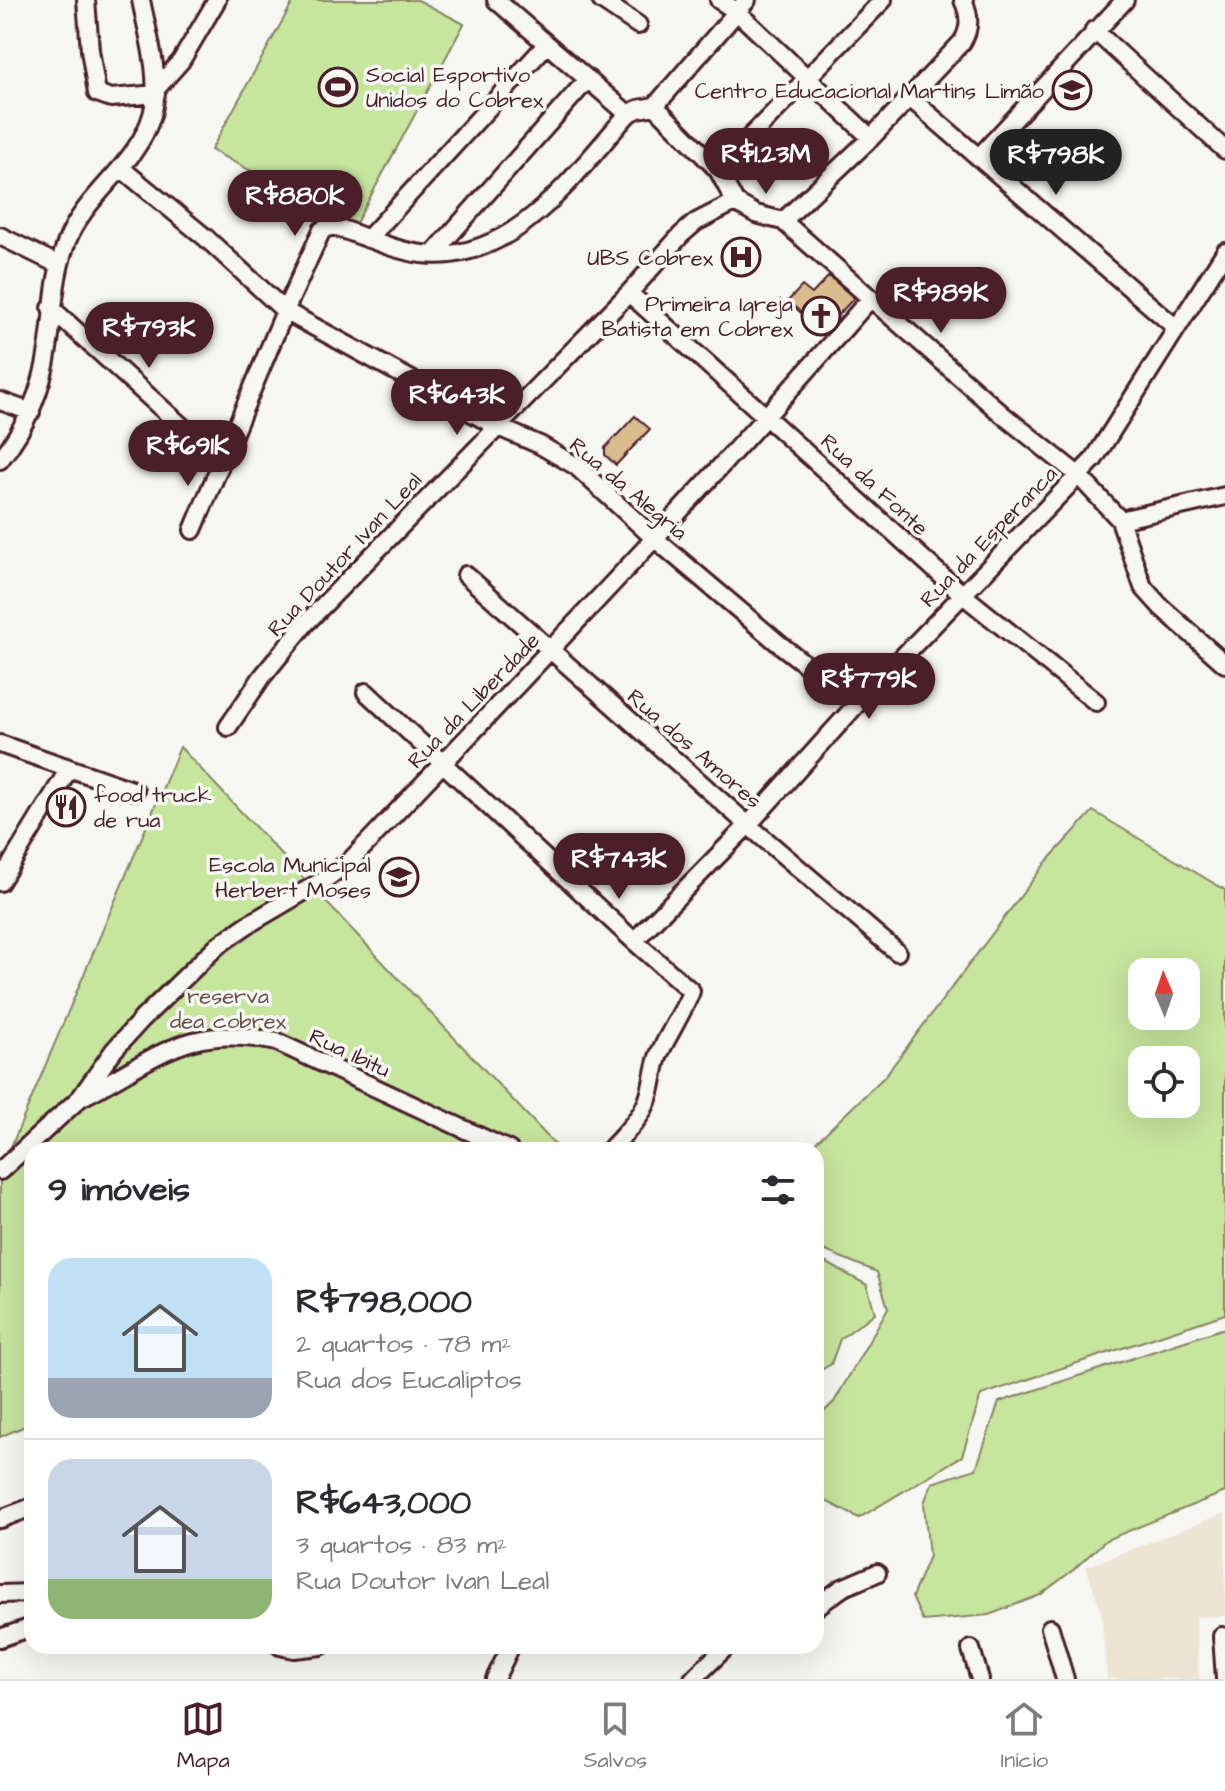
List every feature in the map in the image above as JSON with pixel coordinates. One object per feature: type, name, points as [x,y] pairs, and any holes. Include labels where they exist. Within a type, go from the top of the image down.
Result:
[{"type":"street","points":[[86,0],[97,93],[111,98],[156,91],[181,61],[217,0]]},
{"type":"street","points":[[0,460],[31,412],[47,358],[51,308],[68,238],[145,134],[156,91],[141,0]]},
{"type":"street","points":[[496,0],[628,114]]},
{"type":"street","points":[[601,0],[638,25]]},
{"type":"street","points":[[719,0],[741,6],[807,77],[871,138]]},
{"type":"street","points":[[718,170],[883,0]]},
{"type":"street","points":[[783,221],[871,138],[962,42],[968,32],[969,21],[963,0]]},
{"type":"street","points":[[979,157],[1125,0]]},
{"type":"street","points":[[193,530],[322,230],[333,226],[395,248],[433,254],[455,255],[487,246],[515,230],[553,198],[628,114],[655,106],[741,6]]},
{"type":"street","points":[[1094,30],[1225,150]]},
{"type":"street","points":[[368,239],[547,44]]},
{"type":"street","points":[[433,254],[588,79]]},
{"type":"street","points":[[910,98],[1175,327]]},
{"type":"street","points":[[655,106],[718,170],[735,202],[756,214],[783,221],[1003,415],[1078,475],[1120,520],[1143,587],[1225,664]]},
{"type":"street","name":"Rua da Alegria","points":[[122,169],[206,238],[285,311],[576,466],[654,538],[778,643],[857,704]]},
{"type":"street","name":"Rua Doutor Ivan Leal","points":[[228,727],[262,677],[305,624],[496,426],[629,293],[689,228],[735,202]]},
{"type":"street","points":[[0,236],[59,265]]},
{"type":"street","name":"Rua da Esperanca","points":[[634,941],[1094,459],[1225,252]]},
{"type":"street","name":"Rua da Fonte","points":[[629,293],[963,595],[1096,702]]},
{"type":"street","name":"Rua da Liberdade","points":[[80,1098],[114,1050],[217,946],[349,862],[552,651],[768,416],[870,299]]},
{"type":"street","points":[[51,308],[221,462]]},
{"type":"street","points":[[0,401],[31,412]]},
{"type":"street","points":[[1120,520],[1225,496]]},
{"type":"street","name":"Rua dos Amores","points":[[466,575],[748,825],[897,952]]},
{"type":"street","points":[[366,692],[634,941],[688,986],[691,995],[659,1054],[647,1104],[617,1142]]},
{"type":"street","points":[[0,744],[135,791]]},
{"type":"street","points":[[0,882],[69,769]]},
{"type":"street","name":"Rua Ibitu","points":[[80,1098],[141,1061],[188,1042],[245,1035],[277,1042],[492,1142]]},
{"type":"street","points":[[32,1142],[80,1098]]},
{"type":"street","points":[[0,1171],[24,1149]]},
{"type":"street","points":[[0,1519],[24,1510]]},
{"type":"street","points":[[824,1601],[842,1588],[877,1573]]},
{"type":"street","points":[[0,1594],[24,1593]]},
{"type":"street","points":[[1050,1628],[1065,1679]]},
{"type":"street","points":[[0,1638],[24,1630]]},
{"type":"street","points":[[1222,1636],[1225,1679]]},
{"type":"street","points":[[971,1649],[980,1679]]},
{"type":"street","points":[[495,1679],[507,1654]]},
{"type":"street","points":[[693,1679],[719,1654]]},
{"type":"shaded area","points":[[1225,1513],[1225,1616],[1196,1617],[1199,1679],[1107,1679],[1101,1611],[1086,1567]]},
{"type":"green space","name":"Social Esportivo Unidos do Cobrex","points":[[294,0],[418,0],[464,24],[355,225],[211,150]]},
{"type":"green space","name":"reserva dea cobrex","points":[[180,747],[552,1142],[24,1142],[24,1426],[0,1437],[0,1173]]},
{"type":"green space","points":[[1093,811],[1225,890],[1225,1314],[981,1395],[962,1456],[859,1518],[824,1500],[824,1411],[834,1402],[888,1308],[877,1272],[824,1250],[824,1142],[816,1142],[885,1076],[1047,861]]},
{"type":"green space","points":[[824,1263],[867,1285],[875,1313],[840,1339],[831,1364],[824,1368]]},
{"type":"green space","points":[[1225,1328],[1225,1492],[1106,1540],[1040,1595],[989,1615],[923,1621],[912,1597],[929,1556],[924,1503],[932,1483],[976,1469],[999,1402]]},
{"type":"building","name":"Primeira Igreja Batista em Cobrex","points":[[829,276],[854,298],[822,332],[788,301],[802,286],[812,294]]},
{"type":"building","points":[[635,416],[650,429],[616,465],[605,455],[605,448]]},
{"type":"place","name":"Social Esportivo Unidos do Cobrex","points":[[338,87]]},
{"type":"place","name":"Centro Educacional Martins Limão","points":[[1072,90]]},
{"type":"place","name":"UBS Cobrex","points":[[741,257]]},
{"type":"place","name":"Primeira Igreja Batista em Cobrex","points":[[821,316]]},
{"type":"place","name":"food truck de rua","points":[[66,807]]},
{"type":"place","name":"Escola Municipal Herbert Moses","points":[[399,877]]}]
